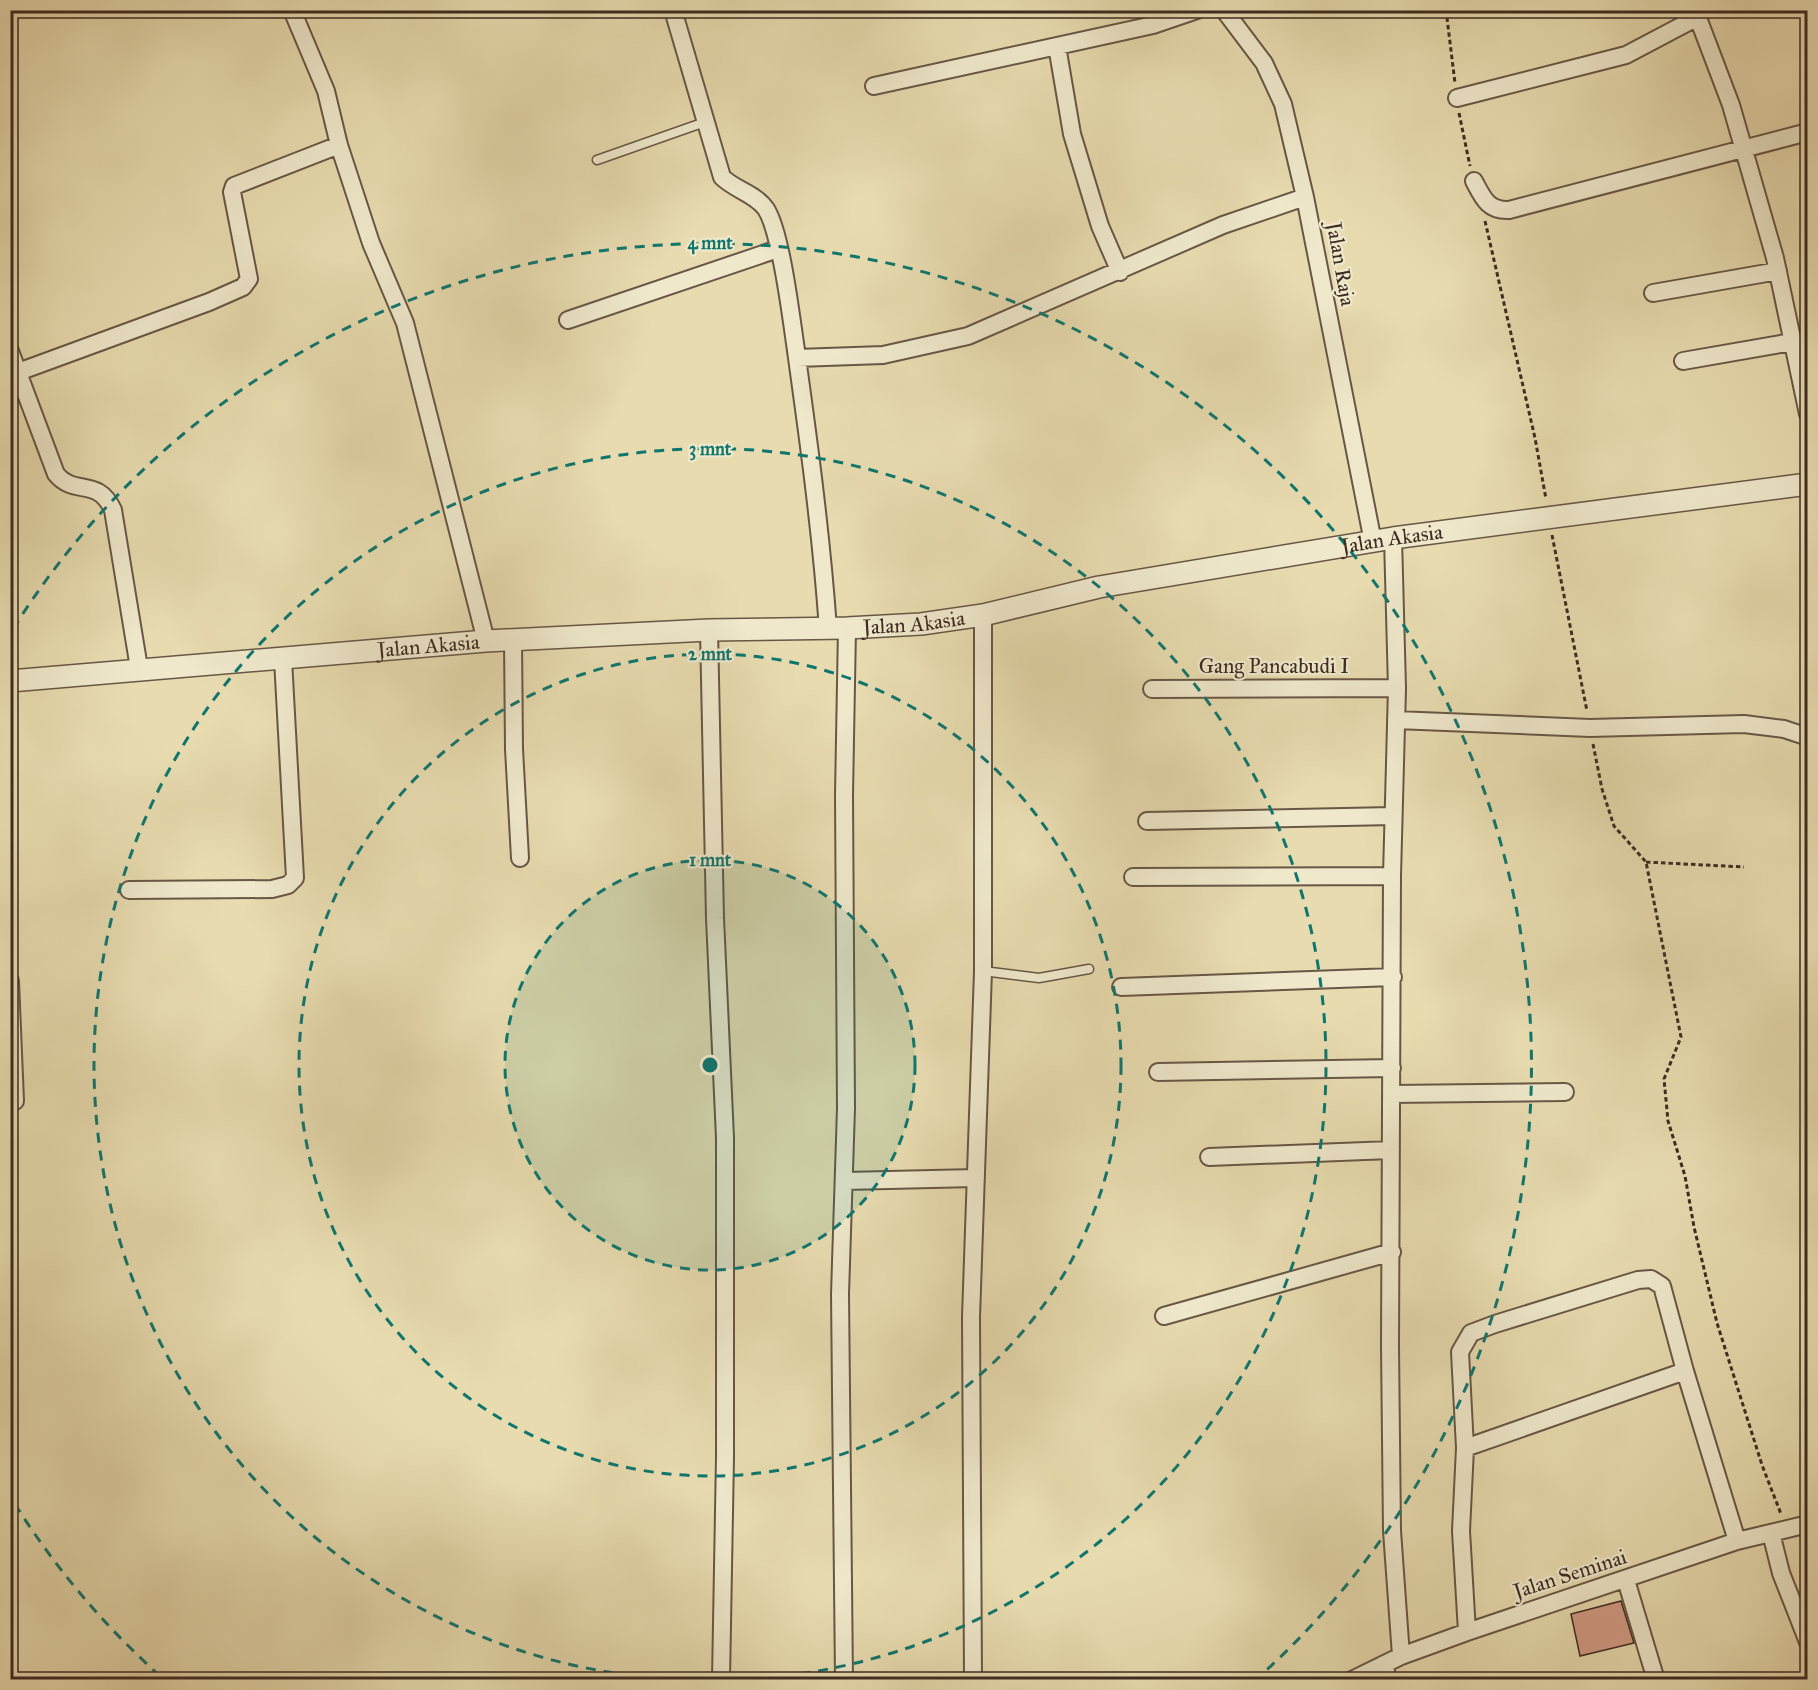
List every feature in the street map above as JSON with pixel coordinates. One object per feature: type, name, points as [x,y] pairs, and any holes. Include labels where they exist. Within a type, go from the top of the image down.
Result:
[{"type":"street","points":[[292,10],[326,92],[339,145],[371,243],[405,323],[486,641]]},
{"type":"street","points":[[673,10],[722,177],[733,188],[759,202],[767,210],[778,249],[786,284],[797,357],[822,550],[838,629],[843,795],[845,1181],[840,1294],[844,1680]]},
{"type":"street","points":[[874,86],[1153,25],[1197,10]]},
{"type":"street","name":"Jalan Raja","points":[[1224,10],[1264,63],[1283,104],[1305,197],[1372,543]]},
{"type":"street","points":[[1457,98],[1626,55],[1696,14],[1744,149],[1778,271],[1808,414]]},
{"type":"street","points":[[1058,46],[1072,134],[1100,226],[1120,272]]},
{"type":"street","points":[[1474,181],[1490,207],[1497,210],[1509,210],[1808,132]]},
{"type":"street","points":[[15,373],[209,302],[243,287],[249,279],[232,192],[234,186],[339,145]]},
{"type":"street","points":[[797,357],[883,355],[968,336],[1120,272],[1223,225],[1305,197]]},
{"type":"street","points":[[568,320],[778,249]]},
{"type":"street","points":[[1653,293],[1778,271]]},
{"type":"street","points":[[1683,361],[1792,342]]},
{"type":"street","points":[[10,351],[15,373],[56,474],[63,482],[99,490],[107,497],[113,510],[139,668]]},
{"type":"street","name":"Jalan Akasia","points":[[10,681],[139,668],[284,659],[486,641],[709,630],[838,629],[921,624],[983,615],[1099,587],[1393,538],[1808,484]]},
{"type":"street","points":[[1393,538],[1397,688],[1392,876],[1392,1531],[1401,1656]]},
{"type":"street","points":[[973,1680],[971,1317],[983,971],[983,615]]},
{"type":"street","points":[[709,630],[715,918],[725,1138],[723,1250],[725,1456],[721,1680]]},
{"type":"street","points":[[513,640],[514,749],[520,858]]},
{"type":"street","points":[[129,890],[272,890],[288,885],[295,878],[284,659]]},
{"type":"street","name":"Gang Pancabudi I","points":[[1152,689],[1397,688]]},
{"type":"street","points":[[1396,720],[1590,728],[1744,724],[1784,729],[1808,737]]},
{"type":"street","points":[[1147,821],[1393,816]]},
{"type":"street","points":[[1133,877],[1392,876]]},
{"type":"street","points":[[1121,987],[1393,977]]},
{"type":"street","points":[[10,981],[15,1101]]},
{"type":"street","points":[[1158,1072],[1392,1068]]},
{"type":"street","points":[[1391,1094],[1565,1092]]},
{"type":"street","points":[[1209,1156],[1391,1150]]},
{"type":"street","points":[[845,1181],[976,1178]]},
{"type":"street","points":[[1164,1316],[1392,1252]]},
{"type":"street","points":[[1467,1632],[1461,1531],[1465,1448],[1461,1352],[1472,1333],[1494,1324],[1638,1280],[1651,1279],[1662,1286],[1685,1371],[1737,1541]]},
{"type":"street","points":[[1465,1448],[1685,1371]]},
{"type":"street","name":"Jalan Seminai","points":[[1352,1680],[1386,1672],[1401,1656],[1467,1632],[1737,1541],[1808,1524]]},
{"type":"street","points":[[1779,1532],[1781,1573],[1808,1642]]},
{"type":"street","points":[[1626,1580],[1656,1680]]},
{"type":"lane","points":[[597,160],[705,122]]},
{"type":"lane","points":[[983,971],[1039,978],[1089,969]]},
{"type":"path","points":[[1446,10],[1457,98],[1474,181]]},
{"type":"path","points":[[1483,212],[1535,438],[1602,789],[1614,826],[1646,862],[1681,1037],[1664,1079],[1668,1121],[1685,1176],[1717,1323],[1762,1465],[1779,1532]]},
{"type":"path","points":[[1646,862],[1744,867]]},
{"type":"building","points":[[1621,1601],[1634,1643],[1580,1656],[1571,1614]]}]
